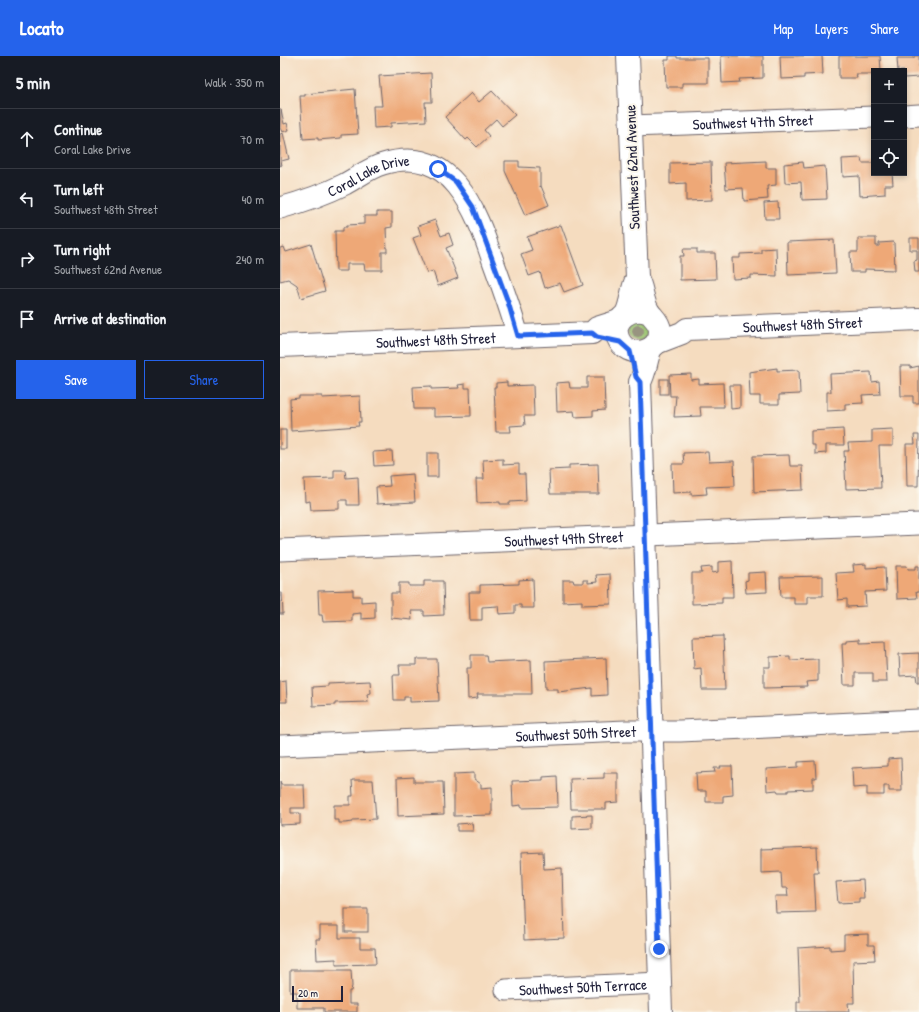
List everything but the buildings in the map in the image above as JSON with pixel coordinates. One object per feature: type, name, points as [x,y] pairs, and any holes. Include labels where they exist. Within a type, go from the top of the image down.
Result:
[{"type":"street","name":"Southwest 62nd Avenue","points":[[628,56],[637,278],[660,330],[634,337]]},
{"type":"street","points":[[907,116],[919,115]]},
{"type":"street","name":"Southwest 47th Street","points":[[631,126],[871,117]]},
{"type":"street","name":"Coral Lake Drive","points":[[280,208],[330,190],[382,164],[410,160],[430,165],[456,182],[473,207],[490,250],[518,336]]},
{"type":"street","name":"Southwest 62nd Avenue","points":[[637,278],[633,285],[630,305],[634,337],[646,359],[643,377],[640,382],[653,731],[661,1012]]},
{"type":"street","name":"Southwest 48th Street","points":[[634,337],[636,310],[682,324],[687,329]]},
{"type":"street","name":"Southwest 48th Street","points":[[280,346],[592,333],[597,337],[634,337],[682,333],[687,329],[919,319]]},
{"type":"street","name":"Southwest 49th Street","points":[[280,550],[919,524]]},
{"type":"street","name":"Southwest 50th Street","points":[[280,746],[919,720]]},
{"type":"street","name":"Southwest 50th Terrace","points":[[506,990],[660,983]]},
{"type":"green space","points":[[638,321],[645,324],[648,331],[645,338],[638,341],[631,338],[628,331],[631,324]]},
{"type":"route","points":[[438,169],[456,182],[473,207],[508,302],[518,336],[592,333],[597,337],[620,342],[630,351],[636,377],[640,382],[653,731],[659,949]]}]
